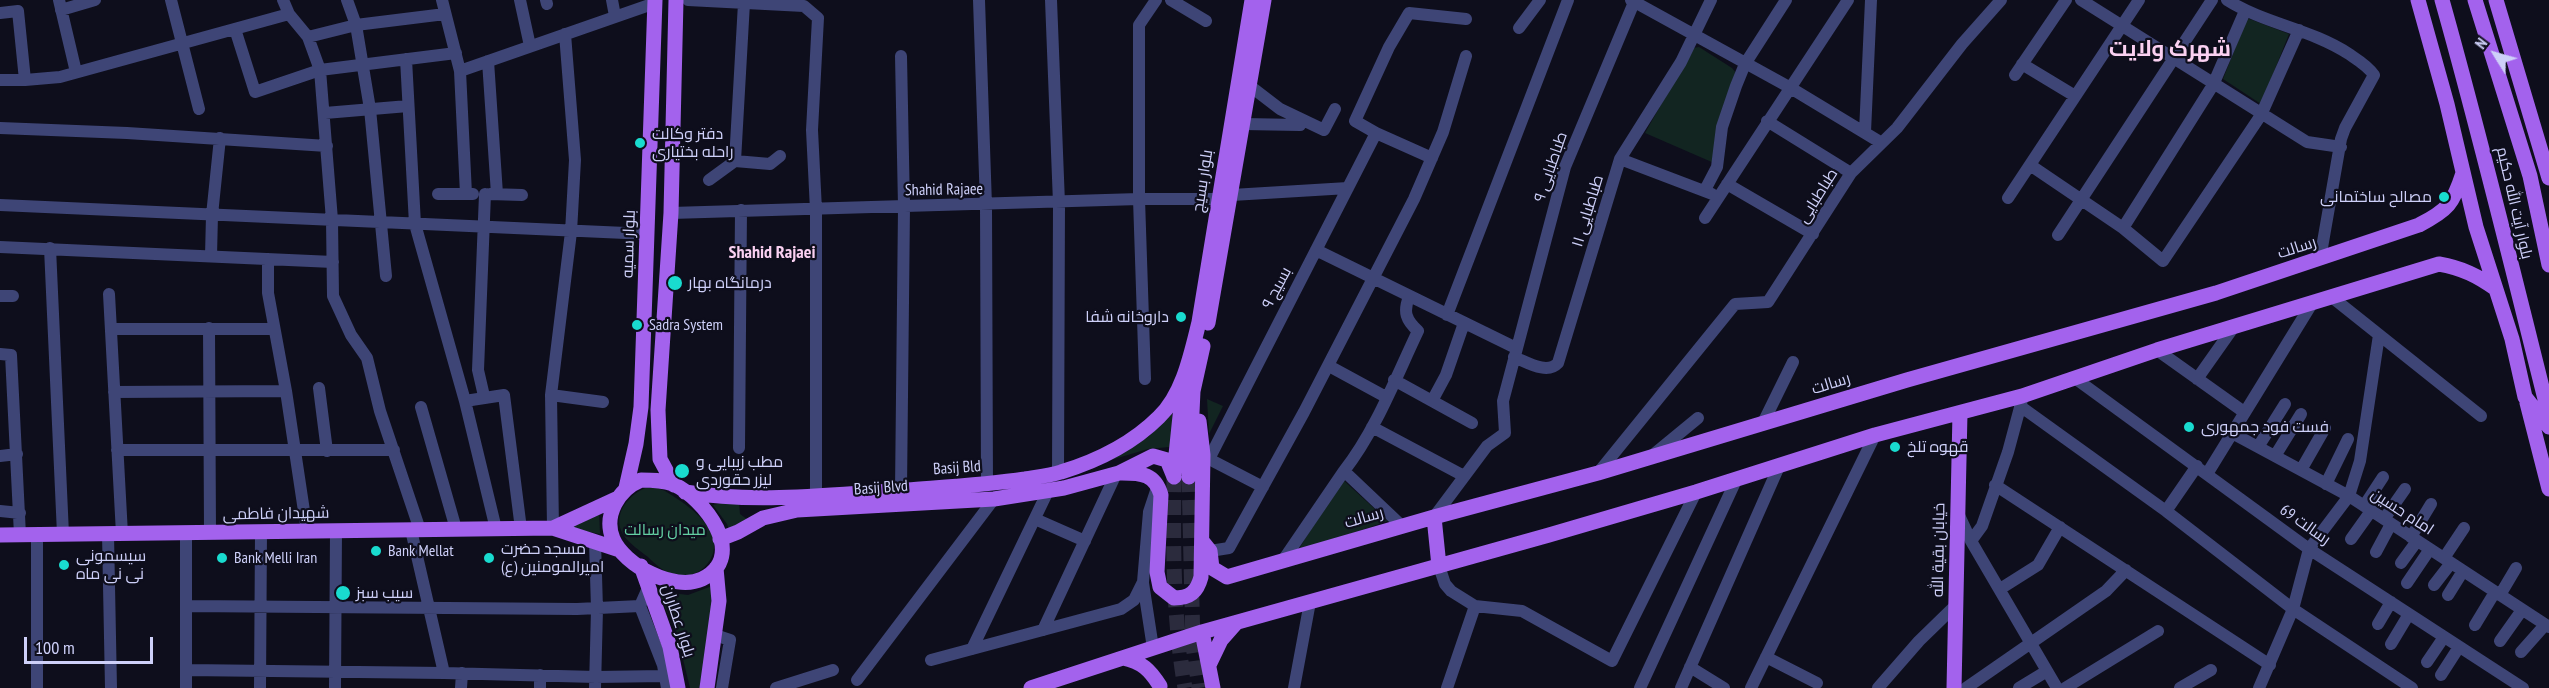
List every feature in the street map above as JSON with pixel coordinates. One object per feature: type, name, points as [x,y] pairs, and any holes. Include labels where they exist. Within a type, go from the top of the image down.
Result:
[{"type":"main road","points":[[676,0],[671,213],[658,410],[658,443],[660,459],[679,488]]},
{"type":"main road","name":"بلوار بسیج","points":[[1251,42],[1252,0]]},
{"type":"main road","name":"بلوار بسیج","points":[[1225,197],[1251,42],[1264,0]]},
{"type":"main road","points":[[2418,0],[2476,227],[2512,339],[2549,489]]},
{"type":"main road","name":"بلوار آیت الله حکیم","points":[[2442,0],[2489,172],[2549,415]]},
{"type":"main road","name":"بلوار آیت الله حکیم","points":[[2475,0],[2530,176],[2549,265]]},
{"type":"main road","points":[[2496,0],[2549,178]]},
{"type":"main road","name":"بلوار سمیه","points":[[622,493],[632,460],[641,407],[655,1]]},
{"type":"main road","name":"بلوار بسیج","points":[[1192,366],[1199,322],[1250,86],[1248,59]]},
{"type":"main road","name":"رسالت","points":[[1206,546],[1212,568],[1227,577],[2216,293],[2419,225],[2442,214],[2456,196],[2463,173]]},
{"type":"main road","points":[[1031,688],[1202,632],[1696,492],[1875,435],[1960,413],[2021,401],[2157,350],[2311,305],[2439,264],[2457,267],[2475,274],[2496,289]]},
{"type":"main road","points":[[1118,473],[1141,473],[1151,477],[1158,485],[1161,495],[1157,580],[1164,592],[1174,598],[1185,597],[1194,592],[1201,577],[1206,546],[1203,455],[1192,366]]},
{"type":"main road","name":"Basij Bld","points":[[679,488],[719,498],[753,499],[987,485],[1058,473],[1102,457],[1144,431],[1161,415],[1192,366]]},
{"type":"main road","name":"Basij Blvd","points":[[720,539],[763,518],[797,510],[994,499],[1048,491],[1118,473],[1153,456],[1161,456],[1167,460],[1181,477],[1180,405],[1192,366]]},
{"type":"main road","points":[[2525,397],[2549,427]]},
{"type":"main road","name":"خیابان بقیة الله","points":[[1954,688],[1960,413]]},
{"type":"main road","points":[[632,460],[636,469],[642,472],[648,470],[658,443]]},
{"type":"main road","points":[[641,480],[661,480],[679,488],[702,507],[716,524],[722,551],[716,568],[703,578],[678,584],[654,576],[620,550],[553,528],[622,493],[641,480]]},
{"type":"main road","points":[[620,550],[611,530],[612,510],[622,493]]},
{"type":"main road","points":[[753,499],[743,505],[743,510],[747,515],[763,518]]},
{"type":"main road","points":[[1434,517],[1439,566]]},
{"type":"main road","name":"شهیدان فاطمی","points":[[0,535],[553,528]]},
{"type":"main road","name":"بلوار عطاران","points":[[641,566],[670,647],[678,688]]},
{"type":"main road","name":"بلوار عطاران","points":[[707,688],[719,601],[716,568]]},
{"type":"main road","points":[[1209,665],[1221,640],[1236,622]]},
{"type":"main road","points":[[1202,632],[1212,688]]},
{"type":"main road","points":[[1152,648],[1160,687]]},
{"type":"main road","points":[[1124,658],[1144,665],[1152,672],[1160,687]]},
{"type":"street","points":[[76,72],[60,5],[95,0]]},
{"type":"street","points":[[171,0],[199,108]]},
{"type":"street","points":[[283,0],[289,14],[308,37],[320,70],[332,220],[333,296],[351,335],[367,358],[415,530],[428,607],[444,672]]},
{"type":"street","points":[[347,0],[356,25],[370,109],[386,276]]},
{"type":"street","points":[[442,0],[460,71],[466,194]]},
{"type":"street","points":[[520,0],[530,46]]},
{"type":"street","points":[[612,0],[615,16]]},
{"type":"street","points":[[688,0],[804,6],[818,18],[812,130],[816,210],[816,495]]},
{"type":"street","points":[[979,0],[986,205],[987,485]]},
{"type":"street","points":[[1051,0],[1059,203],[1058,473]]},
{"type":"street","points":[[1145,379],[1139,199],[1139,25],[1156,0]]},
{"type":"street","points":[[1171,0],[1206,21]]},
{"type":"street","points":[[1519,28],[1540,0]]},
{"type":"street","points":[[1447,315],[1568,0]]},
{"type":"street","name":"طباطبایی ۱۱","points":[[1316,250],[1464,323],[1544,369],[1555,367],[1563,355],[1620,159],[1681,62],[1711,0]]},
{"type":"street","points":[[1705,190],[1717,166],[1722,127],[1745,64],[1786,0]]},
{"type":"street","points":[[1705,218],[1848,0]]},
{"type":"street","points":[[1871,0],[1873,138]]},
{"type":"street","points":[[1873,138],[1898,117],[1992,0]]},
{"type":"street","points":[[1873,138],[1897,128],[1962,44],[2001,0]]},
{"type":"street","points":[[2066,0],[2019,69],[2075,96]]},
{"type":"street","points":[[2081,0],[2307,142],[2341,147]]},
{"type":"street","points":[[2008,198],[2139,0]]},
{"type":"street","points":[[2058,235],[2212,0]]},
{"type":"street","points":[[2227,0],[2245,11],[2328,41],[2361,62],[2374,75],[2345,128],[2320,259]]},
{"type":"street","points":[[460,71],[655,1]]},
{"type":"street","points":[[1633,1],[1789,87],[1873,138]]},
{"type":"street","name":"طباطبایی ۹","points":[[1434,517],[1487,446],[1505,433],[1503,400],[1565,167],[1633,1]]},
{"type":"street","points":[[735,161],[744,3]]},
{"type":"street","points":[[0,13],[18,11],[26,80]]},
{"type":"street","points":[[2123,228],[2214,85],[2245,11]]},
{"type":"street","points":[[1432,158],[1355,121],[1389,47],[1409,13],[1467,19]]},
{"type":"street","points":[[0,80],[60,77],[289,14]]},
{"type":"street","points":[[308,37],[356,25],[446,14]]},
{"type":"street","points":[[235,29],[255,92],[320,70],[456,53]]},
{"type":"street","points":[[2030,165],[2123,228],[2163,261],[2261,115],[2299,30]]},
{"type":"street","points":[[553,528],[551,395],[571,232],[575,160],[565,34]]},
{"type":"street","points":[[901,56],[904,207],[901,490]]},
{"type":"street","points":[[1206,546],[1229,548],[1329,366],[1414,199],[1443,132],[1466,56]]},
{"type":"street","points":[[406,59],[415,224],[465,401],[496,529]]},
{"type":"street","points":[[484,396],[478,370],[484,228],[491,194],[488,61]]},
{"type":"street","points":[[1250,86],[1280,109],[1324,130],[1335,109]]},
{"type":"street","points":[[325,113],[408,106]]},
{"type":"street","points":[[1243,124],[1300,125],[1301,119]]},
{"type":"street","points":[[1767,121],[1851,173]]},
{"type":"street","points":[[0,128],[220,138],[327,146]]},
{"type":"street","name":"بسیج ۹","points":[[1263,488],[1209,459],[1376,133]]},
{"type":"street","points":[[211,256],[212,214],[220,138]]},
{"type":"street","name":"طباطبایی","points":[[1598,472],[1735,304],[1768,302],[1873,138]]},
{"type":"street","points":[[710,180],[735,161],[770,164],[780,156]]},
{"type":"street","points":[[1620,159],[1705,190],[1718,198]]},
{"type":"street","points":[[1727,184],[1813,234]]},
{"type":"street","name":"Shahid Rajaee","points":[[671,213],[1225,197],[1348,188]]},
{"type":"street","points":[[438,194],[522,195]]},
{"type":"street","points":[[0,205],[648,234]]},
{"type":"street","points":[[739,448],[741,210]]},
{"type":"street","points":[[0,247],[333,262]]},
{"type":"street","points":[[50,248],[63,534]]},
{"type":"street","points":[[268,259],[267,293],[286,391],[307,531]]},
{"type":"street","points":[[109,294],[117,450],[111,688]]},
{"type":"street","points":[[1284,560],[1357,454],[1418,331],[1409,323],[1405,314],[1409,297]]},
{"type":"street","points":[[2333,298],[2481,416]]},
{"type":"street","points":[[2166,511],[2232,433],[2311,305]]},
{"type":"street","points":[[1432,401],[1446,375],[1464,323]]},
{"type":"street","points":[[209,328],[210,532]]},
{"type":"street","points":[[2197,379],[2233,328]]},
{"type":"street","points":[[111,329],[274,329]]},
{"type":"street","points":[[2259,688],[2271,665],[2293,609],[2309,549],[2349,496],[2360,461],[2379,335]]},
{"type":"street","points":[[2157,350],[2244,412]]},
{"type":"street","points":[[5,355],[14,399],[20,535]]},
{"type":"street","points":[[1763,423],[1793,362]]},
{"type":"street","points":[[1329,366],[1386,397]]},
{"type":"street","name":"رسالت 69","points":[[2076,379],[2309,549],[2523,688]]},
{"type":"street","points":[[1394,380],[1472,423]]},
{"type":"street","points":[[319,388],[327,451]]},
{"type":"street","points":[[114,392],[286,391]]},
{"type":"street","points":[[465,401],[484,396],[504,395],[521,529]]},
{"type":"street","points":[[551,395],[603,402]]},
{"type":"street","points":[[0,400],[14,399]]},
{"type":"street","points":[[1971,541],[1982,526],[2008,452],[2021,401],[2293,609],[2412,688]]},
{"type":"street","points":[[2258,447],[2285,404]]},
{"type":"street","points":[[421,407],[456,529]]},
{"type":"street","points":[[2275,456],[2301,414]]},
{"type":"street","points":[[1652,456],[1698,418]]},
{"type":"street","points":[[1372,427],[1464,476]]},
{"type":"street","points":[[2301,470],[2325,428]]},
{"type":"street","name":"امام حسین","points":[[2232,433],[2349,496],[2547,626]]},
{"type":"street","points":[[1751,688],[1875,435]]},
{"type":"street","points":[[2326,484],[2348,440]]},
{"type":"street","points":[[117,450],[393,450]]},
{"type":"street","points":[[0,456],[17,454]]},
{"type":"street","points":[[1681,688],[1780,464]]},
{"type":"street","points":[[1344,471],[1402,526]]},
{"type":"street","points":[[1043,630],[1118,473]]},
{"type":"street","points":[[2351,539],[2383,477]]},
{"type":"street","points":[[1640,688],[1737,478]]},
{"type":"street","points":[[1152,648],[1143,582],[1149,512],[1158,485]]},
{"type":"street","points":[[1995,485],[2271,665]]},
{"type":"street","points":[[2376,552],[2405,489]]},
{"type":"street","points":[[972,650],[1048,491]]},
{"type":"street","points":[[1439,566],[1445,584],[1451,591],[1475,606],[1522,611],[1612,661],[1696,492]]},
{"type":"street","points":[[857,680],[994,499]]},
{"type":"street","points":[[2401,563],[2431,504]]},
{"type":"street","points":[[0,511],[20,513]]},
{"type":"street","points":[[1958,512],[1971,541],[2057,688]]},
{"type":"street","points":[[1035,519],[1085,541]]},
{"type":"street","points":[[2000,589],[2038,565],[2060,527]]},
{"type":"street","points":[[2433,585],[2464,528]]},
{"type":"street","points":[[335,688],[336,531]]},
{"type":"street","points":[[260,688],[261,532]]},
{"type":"street","points":[[186,533],[186,688]]},
{"type":"street","points":[[37,535],[37,688]]},
{"type":"street","points":[[595,541],[596,682]]},
{"type":"street","points":[[2407,583],[2430,549]]},
{"type":"street","points":[[2475,625],[2516,568]]},
{"type":"street","points":[[1966,688],[2106,591],[2126,570]]},
{"type":"street","points":[[2448,595],[2463,571]]},
{"type":"street","points":[[931,660],[1121,609],[1134,600],[1143,582]]},
{"type":"street","points":[[186,670],[444,672],[540,682],[665,682],[663,665],[640,606],[648,588]]},
{"type":"street","points":[[1294,688],[1310,602]]},
{"type":"street","points":[[2378,624],[2391,602]]},
{"type":"street","points":[[1878,688],[1919,641],[1956,605]]},
{"type":"street","points":[[186,606],[508,609],[597,609],[640,606]]},
{"type":"street","points":[[1447,688],[1475,606]]},
{"type":"street","points":[[2500,641],[2522,610]]},
{"type":"street","points":[[2391,644],[2409,614]]},
{"type":"street","points":[[2521,652],[2547,626]]},
{"type":"street","points":[[2065,688],[2158,631]]},
{"type":"street","points":[[716,635],[730,640],[722,688]]},
{"type":"street","points":[[2427,662],[2444,637]]},
{"type":"street","points":[[2441,675],[2459,647]]},
{"type":"street","points":[[1766,657],[1816,683]]},
{"type":"street","points":[[1690,667],[1724,688]]},
{"type":"street","points":[[776,688],[833,670]]},
{"type":"street","points":[[2180,688],[2211,670]]},
{"type":"street","points":[[2019,688],[2047,671]]},
{"type":"street","points":[[461,688],[462,673]]},
{"type":"green space","points":[[2247,18],[2289,34],[2261,104],[2223,79]]},
{"type":"green space","points":[[1699,47],[1736,73],[1714,163],[1645,133],[1693,48]]},
{"type":"green space","points":[[1207,399],[1223,406],[1209,434]]},
{"type":"green space","points":[[1172,413],[1172,443],[1169,447],[1148,449],[1104,462],[1148,437]]},
{"type":"green space","points":[[1342,479],[1388,521],[1297,552]]},
{"type":"green space","name":"میدان رسالت","points":[[645,488],[658,488],[665,491],[689,507],[710,530],[713,538],[713,554],[701,570],[682,576],[668,572],[624,536],[620,529],[620,514],[627,501]]},
{"type":"green space","points":[[726,502],[739,503],[740,514],[748,520],[730,533],[727,524],[713,505]]},
{"type":"green space","points":[[599,511],[600,534],[564,527]]},
{"type":"green space","points":[[712,586],[715,590],[702,688],[690,688],[677,634],[659,594],[664,592],[688,595]]},
{"type":"tunnel","points":[[1174,477],[1176,609],[1185,688]]},
{"type":"tunnel","points":[[1189,477],[1193,645],[1199,688]]},
{"type":"place","name":"دفتر وکالت راحله بختیاری","points":[[640,143]]},
{"type":"place","name":"مصالح ساختمانی","points":[[2444,197]]},
{"type":"place","name":"درمانگاه بهار","points":[[675,283]]},
{"type":"place","name":"داروخانه شفا","points":[[1181,317]]},
{"type":"place","name":"Sadra System","points":[[637,325]]},
{"type":"place","name":"فست فود جمهوری","points":[[2189,427]]},
{"type":"place","name":"قهوه تلخ","points":[[1895,447]]},
{"type":"place","name":"مطب زیبایی و لیزر حقوردی","points":[[682,471]]},
{"type":"place","name":"Bank Mellat","points":[[376,551]]},
{"type":"place","name":"Bank Melli Iran","points":[[222,558]]},
{"type":"place","name":"مسجد حضرت امیرالمومنین (ع)","points":[[489,558]]},
{"type":"place","name":"سیسمونی نی نی ماه","points":[[64,565]]},
{"type":"place","name":"سیب سبز","points":[[343,593]]},
{"type":"district","name":"شهرک ولایت","points":[[2170,50]]},
{"type":"district","name":"Shahid Rajaei","points":[[772,253]]}]
